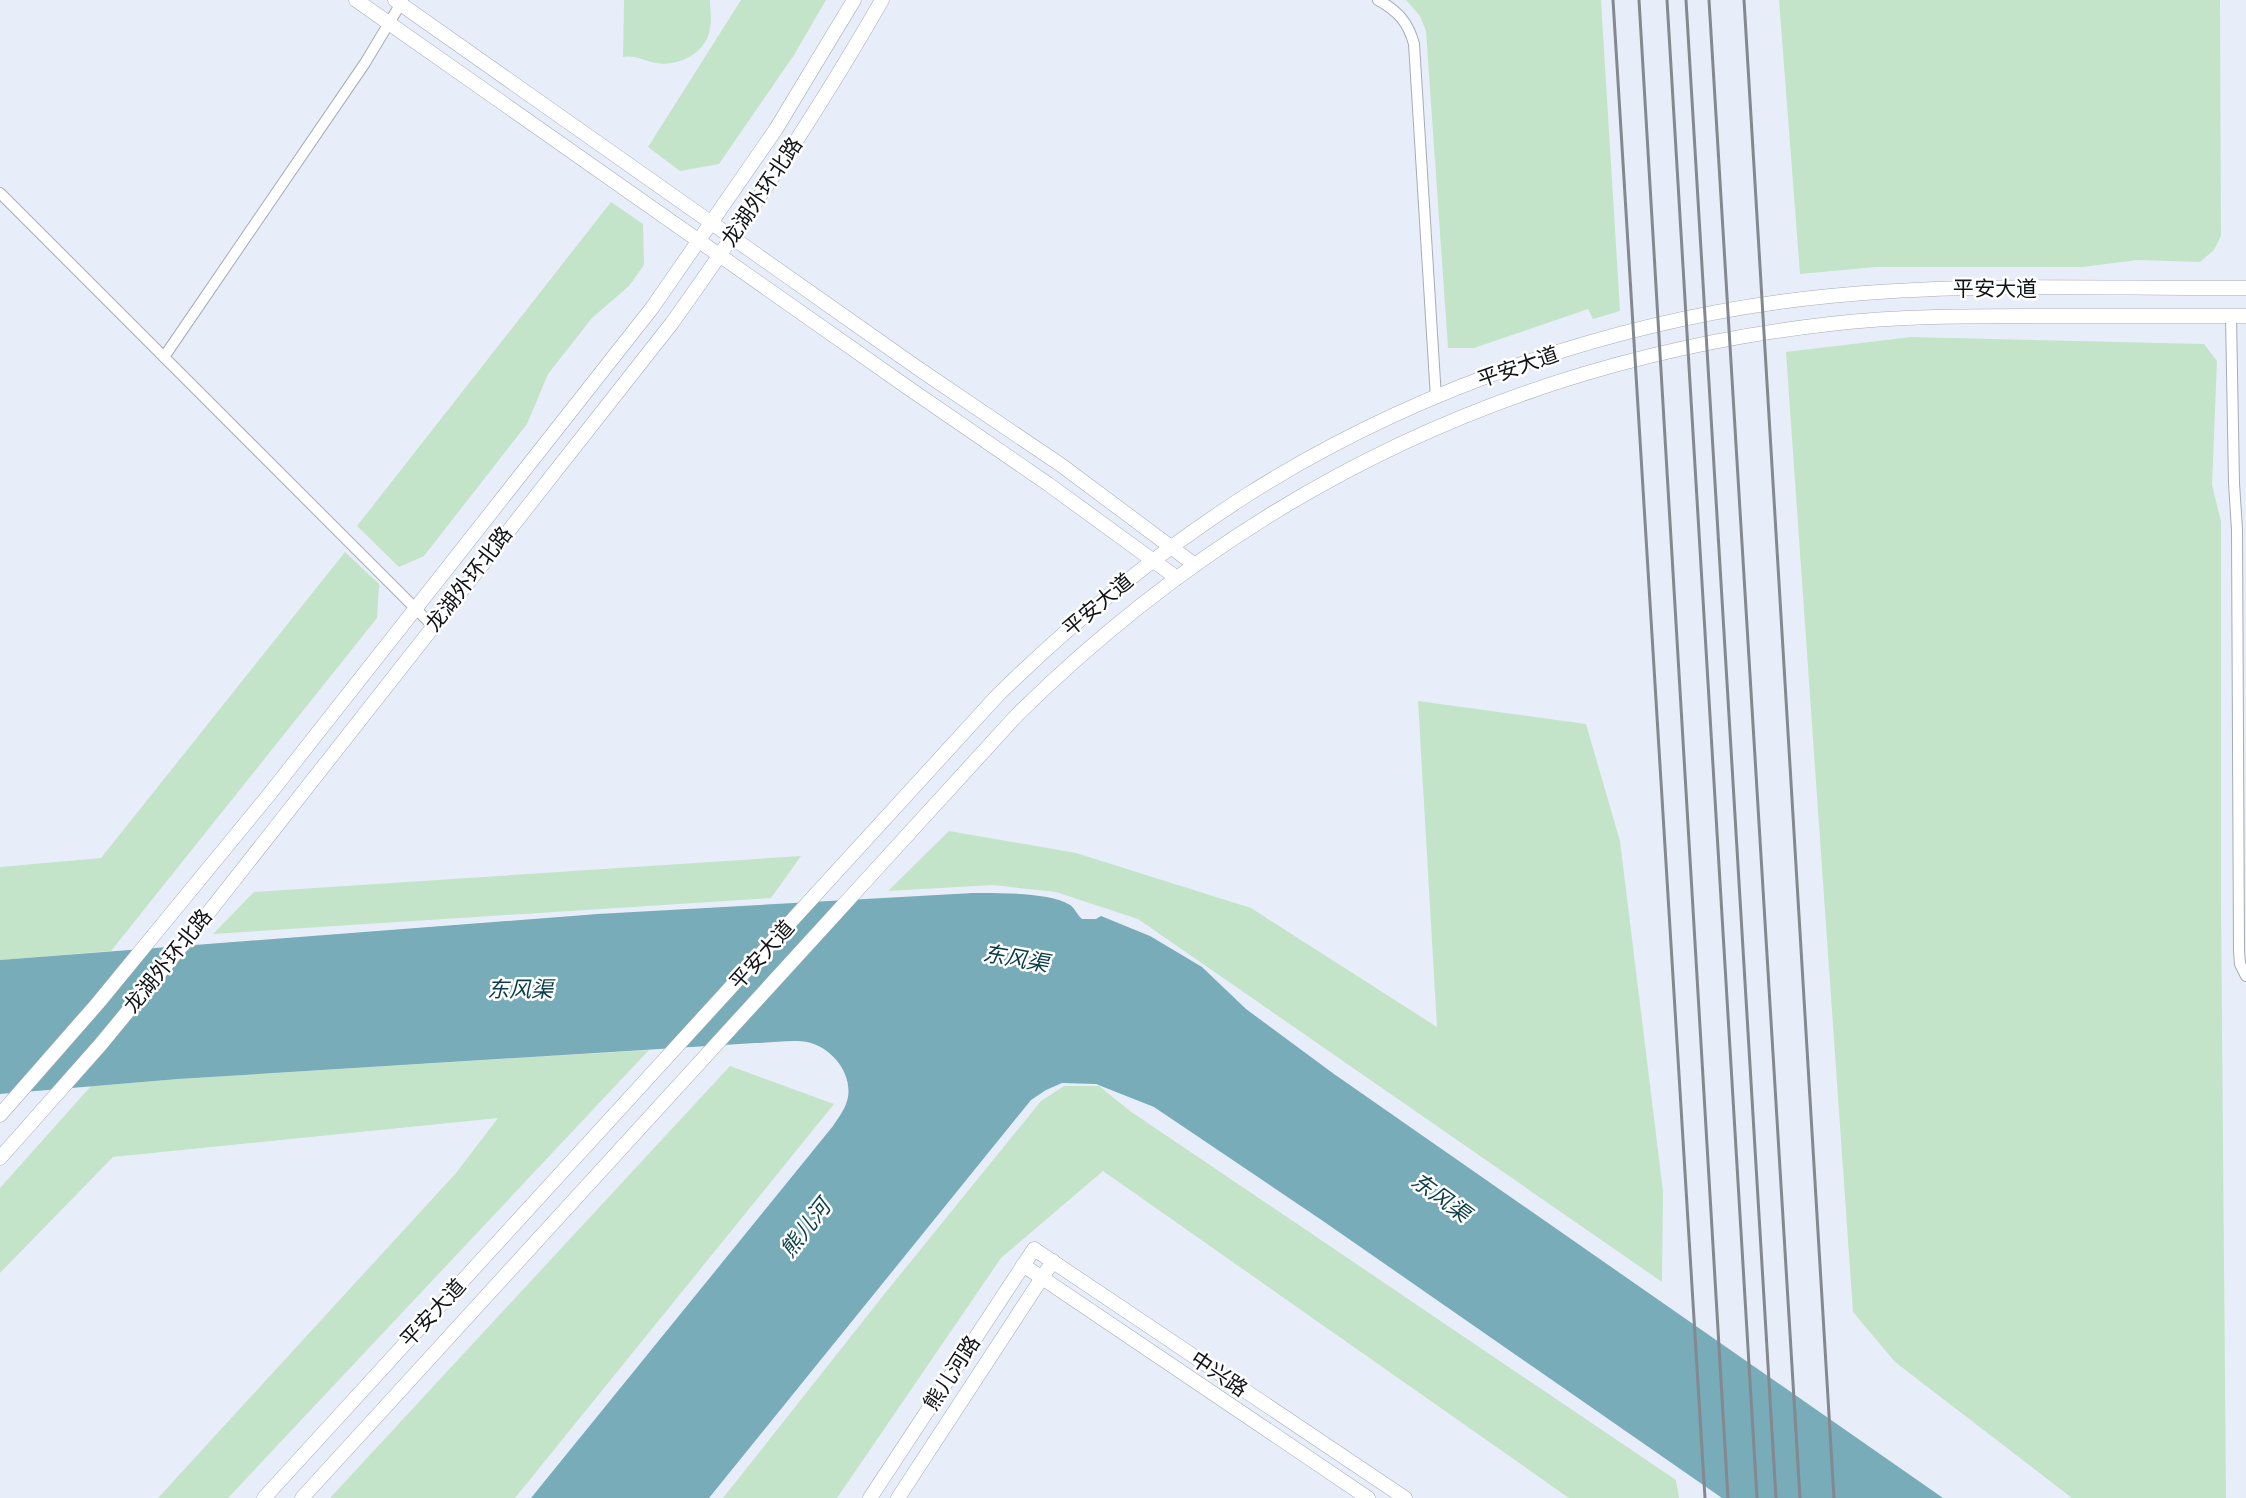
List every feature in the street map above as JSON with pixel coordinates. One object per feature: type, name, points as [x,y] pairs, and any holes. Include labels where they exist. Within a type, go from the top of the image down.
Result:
[{"type":"main road","points":[[357,0],[1048,484],[1177,578]]},
{"type":"main road","name":"龙湖外环北路","points":[[0,1115],[98,1003],[268,796],[652,308],[776,129],[854,0]]},
{"type":"main road","name":"龙湖外环北路","points":[[0,1158],[101,1044],[198,926],[672,323],[797,142],[882,0]]},
{"type":"main road","points":[[399,1],[732,238],[1061,465],[1195,565]]},
{"type":"main road","name":"平安大道","points":[[264,1498],[957,740],[1029,665],[1071,626],[1172,547],[1274,479],[1388,418],[1540,359],[1629,332],[1731,310],[1795,300],[1889,291],[2246,288]]},
{"type":"main road","name":"平安大道","points":[[302,1498],[889,858],[977,758],[1048,685],[1090,647],[1177,578],[1288,503],[1400,443],[1473,412],[1549,385],[1635,359],[1776,331],[1891,319],[1957,316],[2246,316]]},
{"type":"main road","name":"中兴路","points":[[1034,1249],[1405,1498]]},
{"type":"main road","name":"熊儿河路","points":[[870,1498],[1034,1249]]},
{"type":"main road","name":"熊儿河路","points":[[898,1498],[1053,1262]]},
{"type":"main road","name":"中兴路","points":[[1023,1265],[1368,1498]]},
{"type":"street","points":[[1378,0],[1398,13],[1414,44],[1436,398]]},
{"type":"street","points":[[164,357],[365,63],[389,23],[399,1]]},
{"type":"street","points":[[0,193],[433,626]]},
{"type":"street","points":[[2231,316],[2237,530],[2239,951],[2240,964],[2246,976]]},
{"type":"green space","points":[[624,0],[710,0],[711,22],[707,38],[697,51],[674,63],[656,63],[636,57],[623,57]]},
{"type":"green space","points":[[741,0],[826,0],[794,55],[719,164],[680,171],[648,147]]},
{"type":"green space","points":[[1406,0],[1601,0],[1620,311],[1593,319],[1588,309],[1474,348],[1448,348],[1426,31],[1420,16]]},
{"type":"green space","points":[[1779,0],[2220,0],[2221,236],[2214,250],[2200,262],[2138,260],[2082,267],[1876,267],[1800,274]]},
{"type":"green space","points":[[611,202],[643,224],[644,265],[629,286],[592,318],[548,374],[527,424],[424,556],[399,567],[357,526]]},
{"type":"green space","points":[[1911,337],[2204,344],[2217,361],[2212,485],[2221,521],[2221,904],[2226,1498],[2072,1498],[1895,1362],[1853,1312],[1786,352]]},
{"type":"green space","points":[[345,552],[379,584],[377,618],[111,951],[0,960],[0,867],[101,858]]},
{"type":"green space","points":[[1418,701],[1586,724],[1620,841],[1663,1191],[1662,1282],[1138,919],[1056,892],[992,885],[888,891],[949,831],[1076,853],[1251,908],[1437,1027]]},
{"type":"green space","points":[[801,856],[771,898],[213,934],[254,892]]},
{"type":"green space","points":[[649,1050],[228,1498],[158,1498],[456,1173],[498,1118],[113,1157],[0,1273],[0,1188],[91,1086]]},
{"type":"green space","points":[[730,1066],[834,1104],[515,1498],[330,1498]]},
{"type":"green space","points":[[1064,1086],[1099,1086],[1130,1111],[1676,1480],[1679,1498],[1569,1498],[1103,1171],[1001,1258],[837,1498],[723,1498],[1041,1101]]},
{"type":"water","points":[[973,893],[1023,894],[1061,901],[1072,906],[1082,919],[1096,919],[1101,916],[1150,936],[1202,967],[1246,1009],[1334,1074],[1943,1498],[1722,1498],[1323,1221],[1154,1107],[1096,1084],[1062,1083],[1031,1100],[709,1498],[531,1498],[840,1116],[848,1097],[847,1079],[832,1055],[807,1042],[781,1041],[178,1079],[0,1094],[0,960],[598,914]]},
{"type":"railway","points":[[1613,0],[1705,1498]]},
{"type":"railway","points":[[1639,0],[1728,1498]]},
{"type":"railway","points":[[1667,0],[1757,1498]]},
{"type":"railway","points":[[1686,0],[1776,1498]]},
{"type":"railway","points":[[1709,0],[1800,1498]]},
{"type":"railway","points":[[1744,0],[1834,1498]]},
{"type":"water label","name":"东风渠","points":[[1016,958]]},
{"type":"water label","name":"东风渠","points":[[520,989]]},
{"type":"water label","name":"东风渠","points":[[1441,1197]]},
{"type":"water label","name":"熊儿河","points":[[805,1228]]}]
